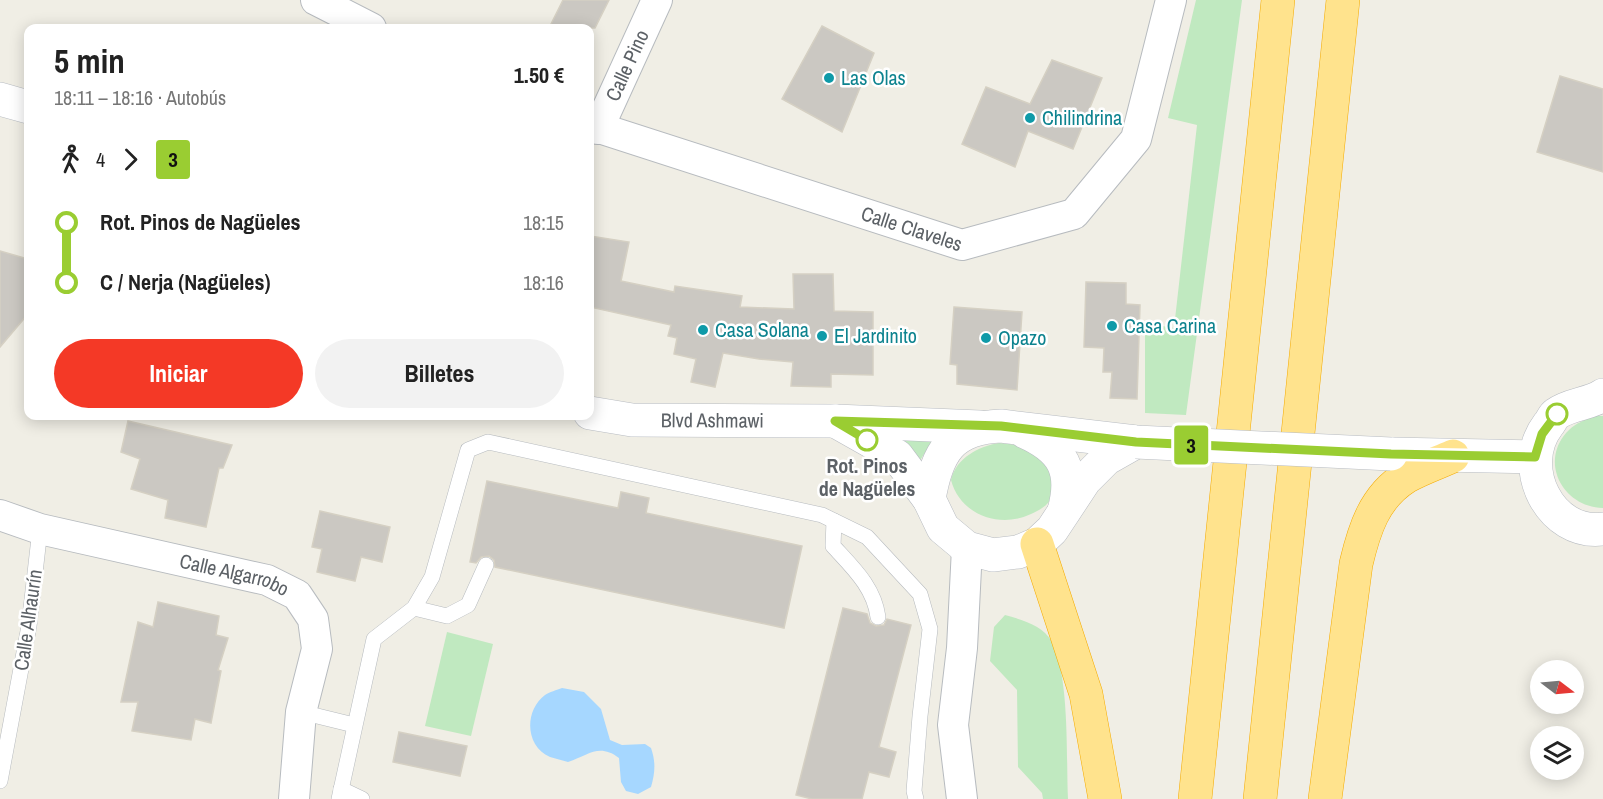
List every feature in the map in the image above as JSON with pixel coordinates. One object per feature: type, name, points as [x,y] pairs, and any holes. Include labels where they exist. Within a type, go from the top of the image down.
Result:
[{"type":"highway","points":[[1195,799],[1278,0]]},
{"type":"highway","points":[[1260,799],[1343,0]]},
{"type":"highway","points":[[1325,799],[1356,564],[1364,530],[1372,512],[1387,492],[1406,477],[1453,456]]},
{"type":"highway","points":[[1037,544],[1086,694],[1105,799]]},
{"type":"street","points":[[316,0],[364,24]]},
{"type":"street","name":"Calle Pino","points":[[594,127],[657,0]]},
{"type":"street","name":"Calle Claveles","points":[[594,127],[962,245],[1074,214],[1136,139],[1171,0]]},
{"type":"street","points":[[0,99],[24,106]]},
{"type":"street","points":[[1602,396],[1557,414],[1542,434],[1535,457],[1536,478],[1545,498],[1559,514],[1577,525],[1603,529]]},
{"type":"street","name":"Blvd Ashmawi","points":[[594,414],[632,420],[835,421],[980,427]]},
{"type":"street","name":"Blvd Ashmawi","points":[[835,421],[897,456],[929,499]]},
{"type":"street","points":[[1136,442],[1106,459],[1085,480],[1052,530],[1037,544],[1018,552],[993,555],[967,548],[943,528],[929,499],[933,473],[945,449],[963,433],[980,427],[1001,426],[1136,442],[1391,454],[1535,457]]},
{"type":"street","points":[[1020,429],[1043,440],[1059,454],[1069,478],[1069,492],[1064,511]]},
{"type":"street","name":"Calle Algarrobo","points":[[0,515],[40,529],[267,580],[297,595],[313,619],[317,649],[302,712],[294,799]]},
{"type":"street","points":[[962,799],[953,725],[962,648],[967,548]]},
{"type":"lane","points":[[362,799],[340,794],[374,639],[414,608],[432,577],[468,450],[488,442],[822,516],[867,537],[920,594],[930,629],[920,716],[914,791],[916,799]]},
{"type":"lane","points":[[834,521],[833,546],[861,577],[876,602],[878,617]]},
{"type":"lane","name":"Calle Alhaurín","points":[[0,781],[29,626],[40,529]]},
{"type":"lane","points":[[414,608],[447,616],[468,605],[486,565]]},
{"type":"lane","points":[[302,712],[354,725]]},
{"type":"green space","points":[[1196,0],[1242,0],[1186,415],[1145,413],[1145,323],[1174,328],[1197,125],[1168,118]]},
{"type":"green space","points":[[1594,416],[1603,416],[1603,508],[1588,506],[1576,500],[1566,491],[1555,468],[1555,455],[1560,442],[1569,430]]},
{"type":"green space","points":[[892,433],[933,440],[919,462]]},
{"type":"green space","points":[[999,443],[1018,446],[1032,452],[1055,476],[1051,497],[1047,504],[1039,510],[1019,518],[994,519],[972,510],[956,492],[951,480],[963,459],[976,450]]},
{"type":"green space","points":[[1005,615],[1032,624],[1043,631],[1052,642],[1058,657],[1064,696],[1068,799],[1043,799],[1042,793],[1018,767],[1017,690],[990,661],[994,627]]},
{"type":"green space","points":[[447,632],[493,644],[471,736],[425,726]]},
{"type":"water","points":[[562,688],[584,692],[601,709],[610,740],[622,745],[645,744],[651,748],[654,768],[651,787],[638,794],[626,791],[621,782],[619,758],[606,751],[594,752],[568,762],[542,752],[532,737],[530,728],[533,710],[545,695]]},
{"type":"building","points":[[563,0],[609,0],[595,28],[594,24],[551,24]]},
{"type":"building","name":"Las Olas","points":[[822,26],[874,53],[842,132],[782,99]]},
{"type":"building","name":"Chilindrina","points":[[1052,60],[1102,78],[1073,149],[1028,131],[1015,167],[962,144],[986,87],[1030,104]]},
{"type":"building","points":[[1560,76],[1603,89],[1603,172],[1537,152]]},
{"type":"building","points":[[594,237],[629,242],[621,281],[674,292],[675,286],[742,296],[740,307],[794,309],[793,274],[833,274],[834,311],[873,312],[873,375],[831,374],[831,387],[791,386],[793,362],[723,353],[715,387],[691,382],[696,359],[674,354],[677,338],[668,336],[671,325],[594,308]]},
{"type":"building","points":[[0,251],[24,258],[24,319],[0,347]]},
{"type":"building","name":"Casa Carina","points":[[1086,282],[1126,283],[1126,304],[1140,305],[1137,399],[1110,398],[1112,372],[1103,372],[1104,348],[1084,347]]},
{"type":"building","name":"Opazo","points":[[954,307],[1022,312],[1017,390],[957,384],[957,365],[950,364]]},
{"type":"building","points":[[128,421],[232,445],[223,468],[219,468],[206,527],[165,518],[168,500],[131,489],[140,459],[121,452]]},
{"type":"building","points":[[487,481],[618,508],[621,492],[649,498],[646,513],[802,546],[784,628],[495,567],[494,560],[489,556],[481,557],[476,563],[470,562]]},
{"type":"building","points":[[320,511],[390,527],[382,562],[361,557],[355,581],[317,572],[322,549],[312,547]]},
{"type":"building","points":[[158,602],[219,616],[216,635],[228,638],[218,670],[221,671],[211,723],[195,719],[191,740],[132,731],[138,702],[121,702],[138,622],[153,627]]},
{"type":"building","points":[[843,608],[867,614],[870,623],[876,626],[884,625],[887,619],[911,625],[879,747],[896,752],[889,777],[869,772],[862,799],[812,799],[796,795]]},
{"type":"building","points":[[399,732],[467,746],[460,776],[393,762]]},
{"type":"bus line","name":"3","points":[[867,440],[835,421],[1001,426],[1136,442],[1391,454],[1535,457],[1542,434],[1557,414]]},
{"type":"place","name":"Las Olas","points":[[829,78]]},
{"type":"place","name":"Chilindrina","points":[[1030,118]]},
{"type":"place","name":"Casa Carina","points":[[1112,326]]},
{"type":"place","name":"Casa Solana","points":[[703,330]]},
{"type":"place","name":"El Jardinito","points":[[822,336]]},
{"type":"place","name":"Opazo","points":[[986,338]]},
{"type":"place","name":"Rot. Pinos de Nagüeles","points":[[867,440]]}]
